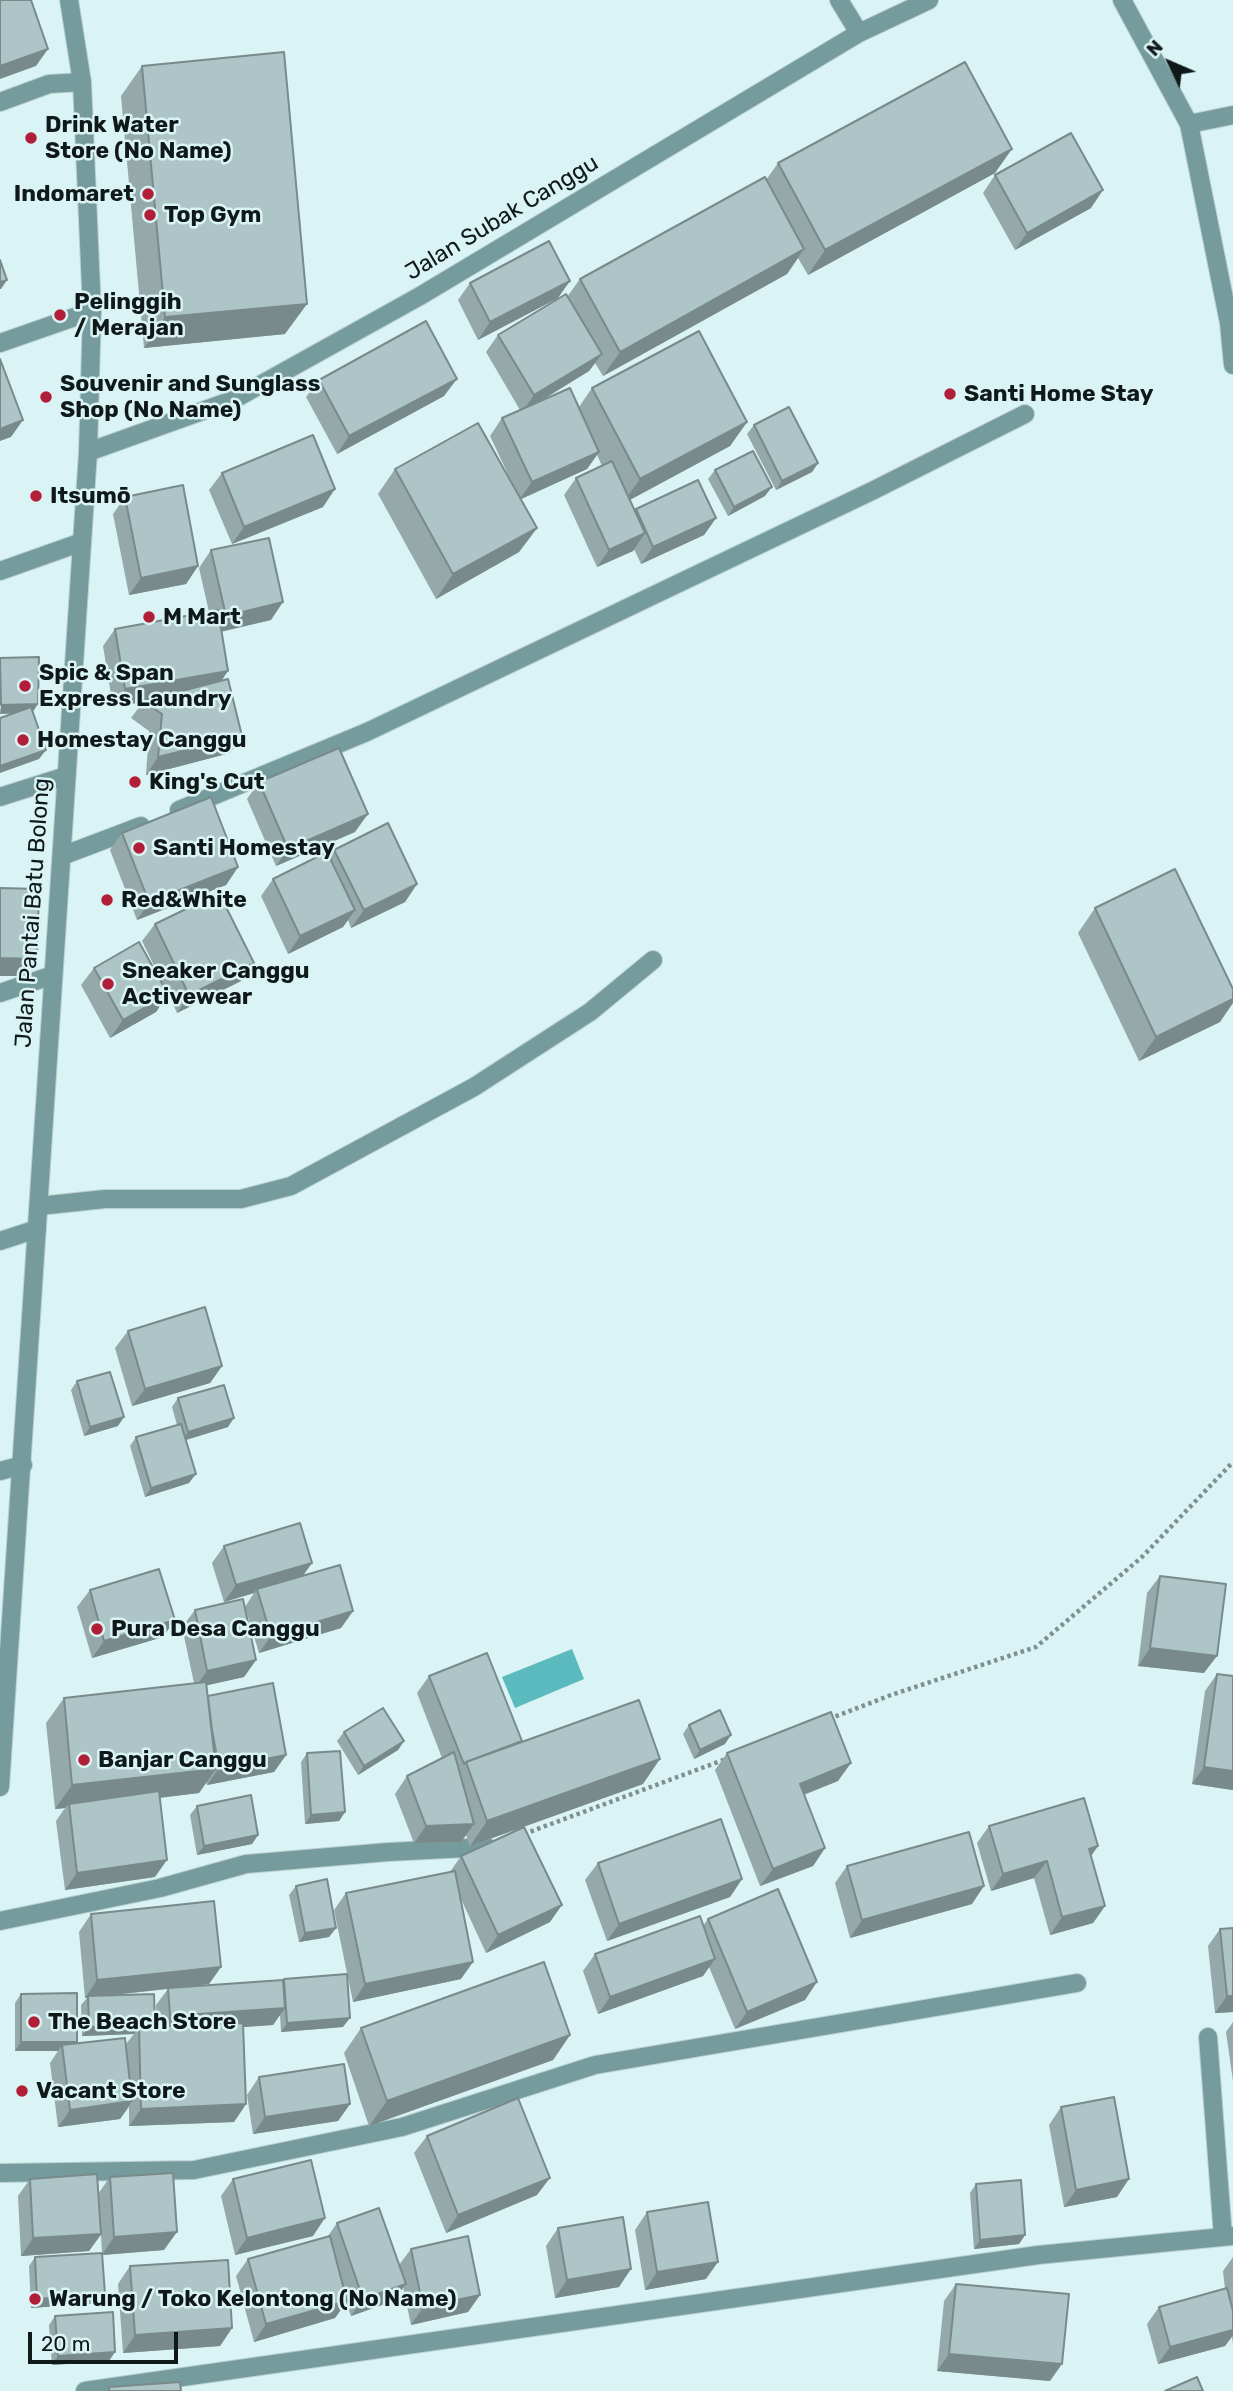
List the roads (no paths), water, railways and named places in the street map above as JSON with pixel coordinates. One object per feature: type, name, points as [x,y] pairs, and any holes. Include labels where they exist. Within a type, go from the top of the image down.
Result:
[{"type":"street","name":"Jalan Pantai Batu Bolong","points":[[0,1787],[4,1686],[23,1465],[52,975],[88,452],[93,311],[82,82],[69,0]]},
{"type":"street","points":[[839,0],[859,33]]},
{"type":"street","name":"Jalan Subak Canggu","points":[[88,452],[233,400],[282,374],[420,296],[859,33],[929,0]]},
{"type":"street","points":[[1122,0],[1189,124],[1229,323],[1233,365]]},
{"type":"street","points":[[0,102],[49,84],[82,82]]},
{"type":"street","points":[[1189,124],[1233,115]]},
{"type":"street","points":[[0,343],[93,311]]},
{"type":"street","points":[[62,856],[368,732],[872,491],[1024,414]]},
{"type":"street","points":[[0,571],[82,542]]},
{"type":"street","points":[[0,797],[66,776]]},
{"type":"street","points":[[39,1206],[106,1199],[240,1199],[290,1186],[474,1087],[590,1012],[653,960]]},
{"type":"street","points":[[0,993],[52,975]]},
{"type":"street","points":[[0,1241],[37,1229]]},
{"type":"street","points":[[0,1471],[23,1465]]},
{"type":"street","points":[[0,1921],[160,1888],[246,1864],[487,1847]]},
{"type":"street","points":[[0,2173],[194,2170],[402,2127],[595,2065],[1077,1983]]},
{"type":"street","points":[[85,2391],[1038,2255],[1228,2237],[1208,2037]]},
{"type":"water","points":[[572,1649],[584,1679],[515,1708],[502,1677]]},
{"type":"place","name":"Drink Water Store (No Name)","points":[[31,138]]},
{"type":"place","name":"Indomaret","points":[[148,194]]},
{"type":"place","name":"Top Gym","points":[[150,215]]},
{"type":"place","name":"Pelinggih / Merajan","points":[[60,315]]},
{"type":"place","name":"Santi Home Stay","points":[[950,394]]},
{"type":"place","name":"Souvenir and Sunglass Shop (No Name)","points":[[46,397]]},
{"type":"place","name":"Itsumō","points":[[36,496]]},
{"type":"place","name":"M Mart","points":[[149,617]]},
{"type":"place","name":"Spic & Span Express Laundry","points":[[25,686]]},
{"type":"place","name":"Homestay Canggu","points":[[23,740]]},
{"type":"place","name":"King's Cut","points":[[135,782]]},
{"type":"place","name":"Santi Homestay","points":[[139,848]]},
{"type":"place","name":"Red&White","points":[[107,900]]},
{"type":"place","name":"Sneaker Canggu Activewear","points":[[108,984]]},
{"type":"place","name":"Pura Desa Canggu","points":[[97,1629]]},
{"type":"place","name":"Banjar Canggu","points":[[84,1760]]},
{"type":"place","name":"The Beach Store","points":[[34,2022]]},
{"type":"place","name":"Vacant Store","points":[[22,2091]]},
{"type":"place","name":"Warung / Toko Kelontong (No Name)","points":[[35,2299]]}]
